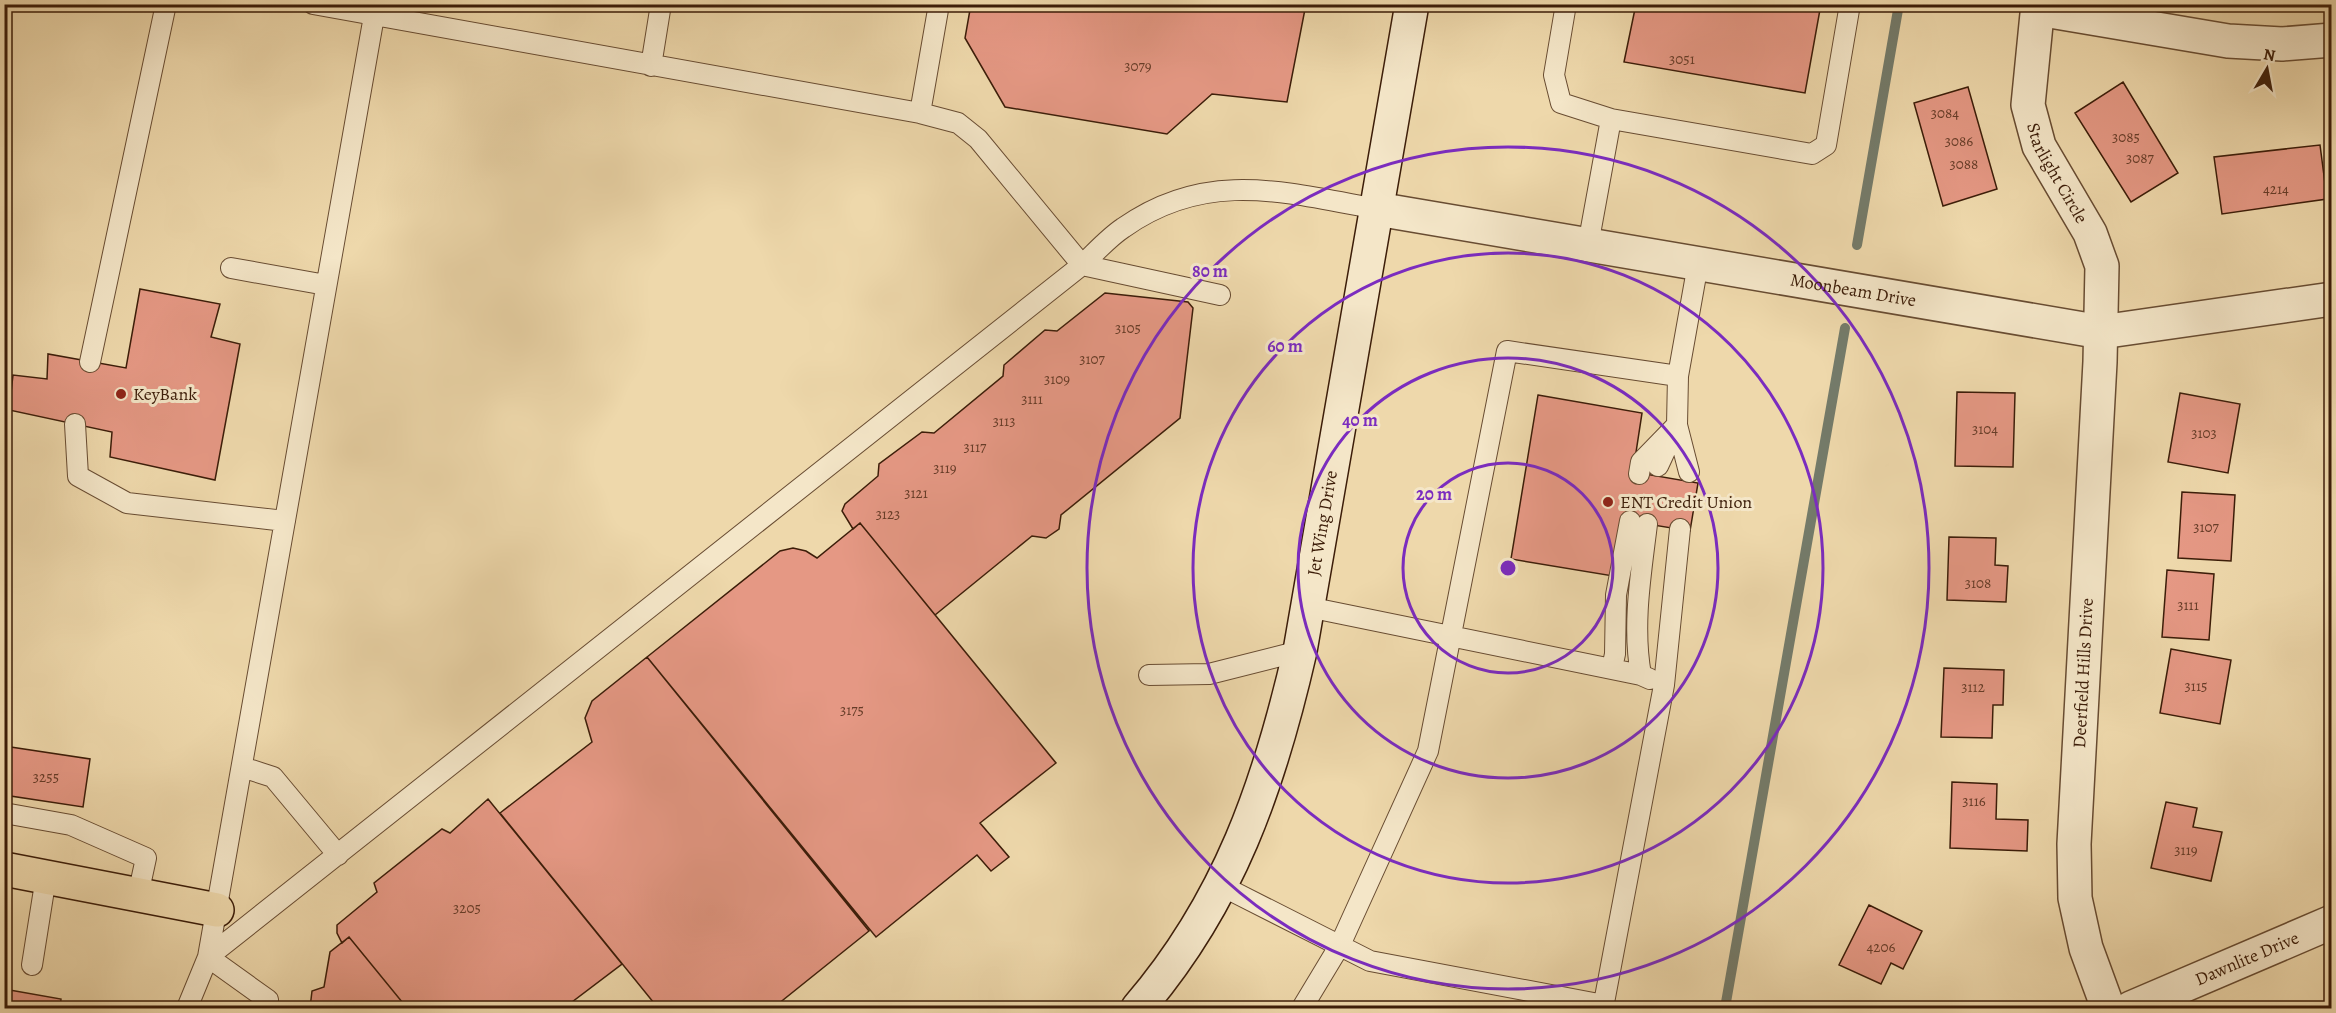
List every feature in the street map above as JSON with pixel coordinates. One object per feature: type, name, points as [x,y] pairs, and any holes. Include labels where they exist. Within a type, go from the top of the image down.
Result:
[{"type":"highway","points":[[4,869],[217,910]]},
{"type":"street","name":"Jet Wing Drive","points":[[1138,1008],[1194,934],[1238,854],[1284,722],[1308,607],[1413,4]]},
{"type":"street","name":"Starlight Circle","points":[[2101,332],[2102,266],[2090,233],[2039,146],[2028,105],[2038,7],[2228,41],[2282,44],[2331,40]]},
{"type":"street","name":"Moonbeam Drive","points":[[1377,209],[2101,332],[2331,300]]},
{"type":"street","name":"Deerfield Hills Drive","points":[[2101,332],[2074,844],[2075,898],[2085,948],[2109,1008]]},
{"type":"street","name":"Dawnlite Drive","points":[[2131,1008],[2331,922]]},
{"type":"lane","points":[[90,362],[166,4]]},
{"type":"lane","points":[[313,4],[920,113],[958,123],[978,139],[1082,265],[1220,295]]},
{"type":"lane","points":[[651,66],[661,4]]},
{"type":"lane","points":[[920,113],[939,4]]},
{"type":"lane","points":[[1566,4],[1554,75],[1562,103],[1611,120],[1812,154],[1826,145],[1850,4]]},
{"type":"lane","points":[[187,1008],[208,957],[217,910],[374,16]]},
{"type":"lane","points":[[1588,245],[1611,120]]},
{"type":"lane","points":[[208,957],[1082,265],[1121,229],[1144,214],[1184,196],[1221,189],[1295,194],[1377,209]]},
{"type":"lane","points":[[1689,472],[1677,425],[1678,376],[1698,264]]},
{"type":"lane","points":[[231,268],[326,285]]},
{"type":"lane","points":[[1302,1008],[1340,945],[1428,751],[1507,351],[1678,376]]},
{"type":"lane","points":[[75,424],[78,476],[127,503],[285,521]]},
{"type":"lane","points":[[1658,466],[1677,425]]},
{"type":"lane","points":[[1639,474],[1641,462],[1677,425]]},
{"type":"lane","points":[[1612,668],[1615,654],[1616,595],[1638,523],[1637,652],[1641,675]]},
{"type":"lane","points":[[1220,885],[1370,961],[1603,1007],[1664,685],[1680,529]]},
{"type":"lane","points":[[1308,607],[1612,668],[1641,675],[1664,685]]},
{"type":"lane","points":[[1149,675],[1209,674],[1300,651]]},
{"type":"lane","points":[[242,767],[273,777],[338,855]]},
{"type":"lane","points":[[4,813],[71,825],[146,858],[138,895]]},
{"type":"lane","points":[[32,965],[46,877]]},
{"type":"lane","points":[[208,957],[268,1000]]},
{"type":"building","points":[[971,4],[1306,4],[1287,102],[1212,94],[1167,134],[1005,107],[965,38]]},
{"type":"building","points":[[1636,4],[1821,4],[1805,93],[1624,62]]},
{"type":"building","points":[[2123,82],[2178,173],[2131,202],[2075,113]]},
{"type":"building","points":[[1968,87],[1997,189],[1943,206],[1914,103]]},
{"type":"building","points":[[2320,145],[2327,199],[2222,214],[2214,157]]},
{"type":"building","name":"KeyBank","points":[[140,289],[220,304],[211,337],[240,344],[215,480],[110,457],[112,432],[9,410],[13,375],[47,379],[48,354],[126,368]]},
{"type":"building","points":[[1105,293],[1188,302],[1193,308],[1180,418],[1061,515],[1059,529],[1046,538],[1032,536],[935,615],[860,523],[853,529],[842,511],[845,504],[878,476],[879,464],[922,432],[934,433],[1003,376],[1004,365],[1045,330],[1057,331]]},
{"type":"building","points":[[1957,392],[2015,393],[2013,467],[1955,466]]},
{"type":"building","points":[[2180,393],[2240,404],[2228,473],[2168,462]]},
{"type":"building","name":"ENT Credit Union","points":[[1538,395],[1642,413],[1633,472],[1698,483],[1690,531],[1629,521],[1619,577],[1511,559]]},
{"type":"building","points":[[2182,492],[2235,495],[2231,561],[2178,558]]},
{"type":"building","points":[[860,523],[1056,763],[980,823],[1009,857],[991,871],[977,855],[876,937],[647,657],[780,551],[793,548],[806,551],[817,558]]},
{"type":"building","points":[[1949,537],[1996,538],[1995,565],[2008,566],[2006,602],[1947,600]]},
{"type":"building","points":[[2167,570],[2214,574],[2209,640],[2162,637]]},
{"type":"building","points":[[2171,649],[2231,660],[2220,724],[2160,713]]},
{"type":"building","points":[[647,657],[869,931],[773,1008],[677,1008],[673,1003],[666,1008],[658,1008],[500,813],[592,742],[585,718],[592,701]]},
{"type":"building","points":[[1944,668],[2004,670],[2003,705],[1993,705],[1992,738],[1941,737]]},
{"type":"building","points":[[4,746],[90,759],[83,807],[4,795]]},
{"type":"building","points":[[1952,782],[1997,784],[1996,819],[2028,820],[2027,851],[1950,848]]},
{"type":"building","points":[[488,799],[622,964],[564,1008],[407,1008],[349,937],[342,943],[337,933],[337,925],[377,892],[374,883],[442,829],[450,833]]},
{"type":"building","points":[[2166,802],[2197,808],[2193,827],[2222,832],[2211,881],[2151,868]]},
{"type":"building","points":[[1869,905],[1922,931],[1903,969],[1891,963],[1881,984],[1839,965]]},
{"type":"building","points":[[349,937],[407,1008],[310,1008],[312,991],[324,987],[330,952]]},
{"type":"building","points":[[4,989],[61,999],[60,1008],[4,1008]]},
{"type":"building","points":[[2332,999],[2332,1008],[2307,1008]]},
{"type":"waterway","points":[[1857,245],[1899,4]]},
{"type":"waterway","points":[[1725,1008],[1845,328]]},
{"type":"place","name":"KeyBank","points":[[121,394]]},
{"type":"place","name":"ENT Credit Union","points":[[1608,502]]}]
